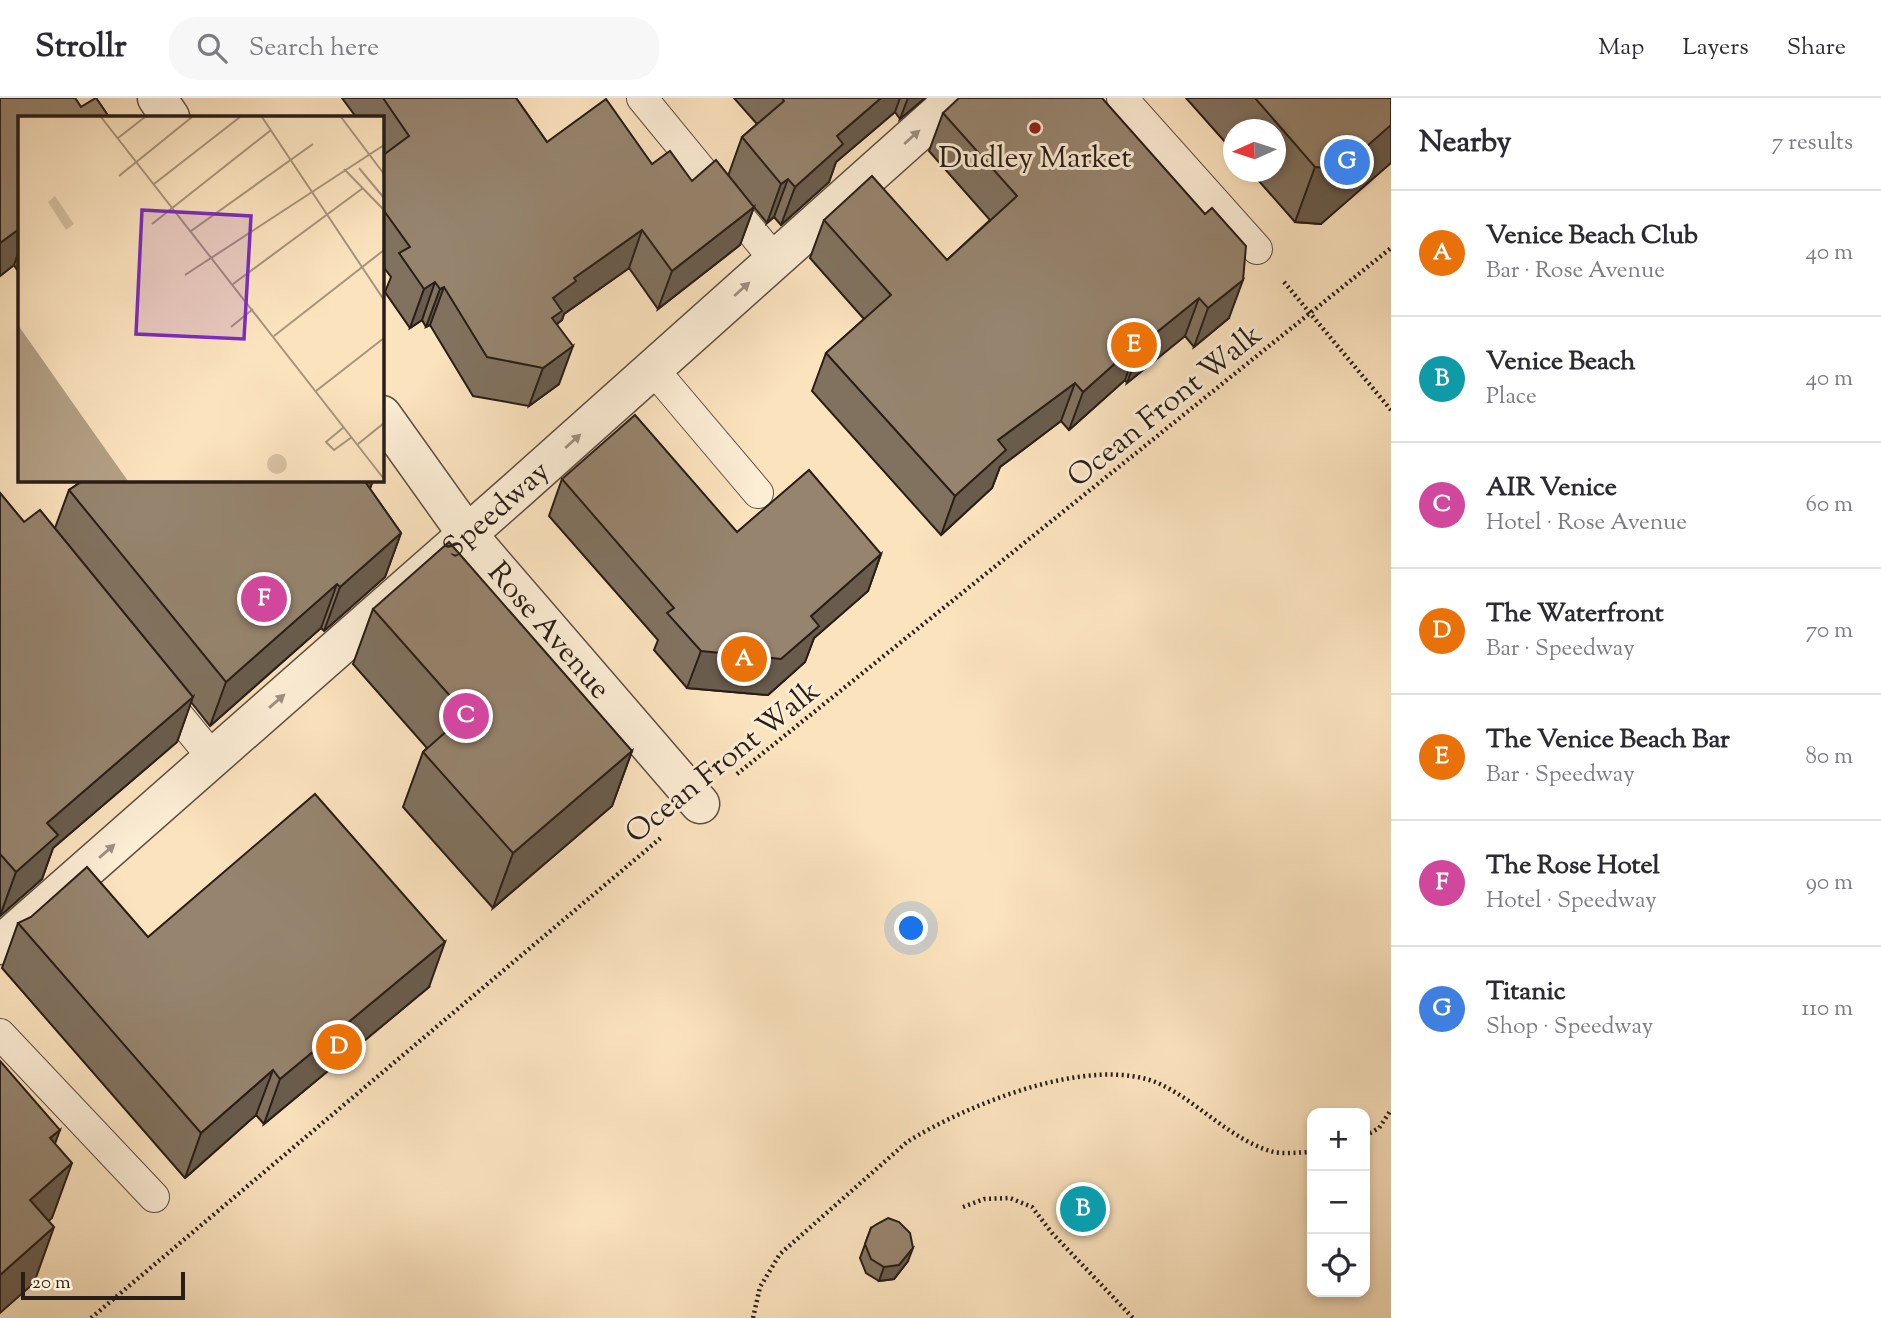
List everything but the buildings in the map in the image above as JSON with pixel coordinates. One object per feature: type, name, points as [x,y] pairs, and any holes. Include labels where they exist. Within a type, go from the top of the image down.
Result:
[{"type":"street","points":[[157,98],[169,116]]},
{"type":"street","name":"Speedway","points":[[0,945],[956,98]]},
{"type":"street","name":"Rose Avenue","points":[[383,416],[467,534],[700,804]]},
{"type":"lane","points":[[642,98],[775,260]]},
{"type":"lane","points":[[1122,98],[1257,249]]},
{"type":"lane","points":[[653,369],[758,493]]},
{"type":"lane","points":[[136,664],[213,758]]},
{"type":"lane","points":[[0,1034],[154,1197]]},
{"type":"path","name":"Ocean Front Walk","points":[[91,1318],[700,804],[1391,248]]},
{"type":"path","points":[[1312,314],[1391,410]]},
{"type":"path","points":[[753,1318],[760,1287],[780,1254],[907,1142],[931,1127],[1013,1092],[1079,1077],[1133,1076],[1160,1085],[1271,1152],[1307,1153]]},
{"type":"path","points":[[1370,1133],[1379,1128],[1391,1110]]},
{"type":"path","points":[[963,1207],[984,1199],[1010,1198],[1032,1207],[1052,1233],[1133,1318]]},
{"type":"place","name":"Dudley Market","points":[[1035,128]]},
{"type":"place","name":"Titanic","points":[[1347,162]]},
{"type":"place","name":"The Venice Beach Bar","points":[[1134,345]]},
{"type":"place","name":"The Rose Hotel","points":[[264,599]]},
{"type":"place","name":"Venice Beach Club","points":[[744,659]]},
{"type":"place","name":"AIR Venice","points":[[466,716]]},
{"type":"place","name":"The Waterfront","points":[[339,1047]]},
{"type":"place","name":"Venice Beach","points":[[1083,1209]]}]
